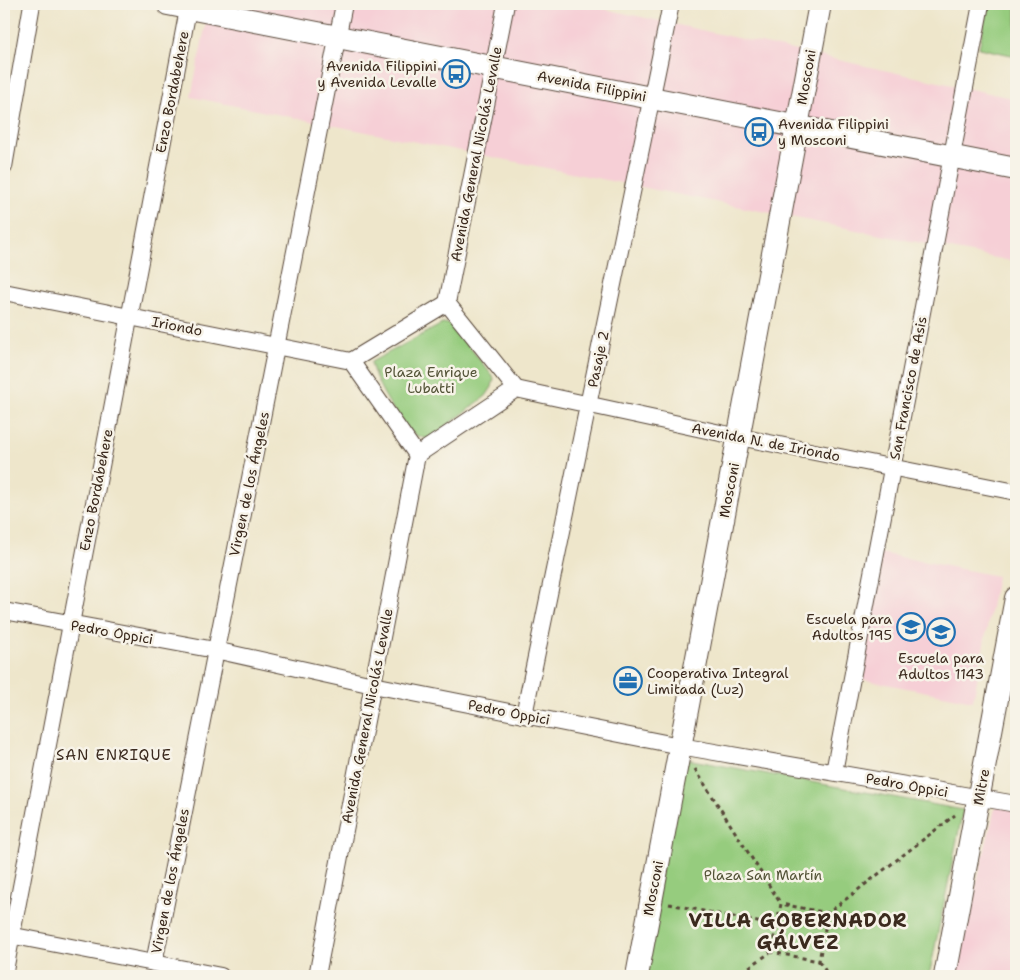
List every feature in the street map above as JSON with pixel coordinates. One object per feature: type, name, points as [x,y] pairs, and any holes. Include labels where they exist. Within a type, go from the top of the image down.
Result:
[{"type":"street","points":[[4,167],[32,4]]},
{"type":"street","name":"Virgen de los Ángeles","points":[[154,964],[344,4]]},
{"type":"street","name":"Avenida General Nicolás Levalle","points":[[447,303],[506,4]]},
{"type":"street","name":"Pasaje 2","points":[[524,715],[671,4]]},
{"type":"street","name":"Mosconi","points":[[637,976],[820,4]]},
{"type":"street","name":"San Francisco de Asis","points":[[834,772],[981,4]]},
{"type":"street","name":"Avenida Filippini","points":[[182,5],[1016,169]]},
{"type":"street","name":"Enzo Bordabehere","points":[[4,976],[8,935],[71,624],[129,317],[182,5]]},
{"type":"street","name":"Iriondo","points":[[4,292],[350,361]]},
{"type":"street","points":[[447,303],[516,389],[417,455],[350,361],[447,303]]},
{"type":"street","name":"Avenida N. de Iriondo","points":[[516,389],[739,437],[1016,492]]},
{"type":"street","name":"Avenida General Nicolás Levalle","points":[[317,976],[417,455]]},
{"type":"street","name":"Mitre","points":[[945,976],[1016,598]]},
{"type":"street","name":"Pedro Oppici","points":[[4,611],[215,650],[373,685],[680,746],[1016,804]]},
{"type":"street","points":[[8,935],[221,976]]},
{"type":"path","points":[[680,746],[781,904],[772,952]]},
{"type":"path","points":[[829,976],[819,961],[828,913],[956,815]]},
{"type":"path","points":[[651,901],[777,926]]},
{"type":"path","points":[[781,904],[828,913]]},
{"type":"path","points":[[736,976],[772,952],[819,961]]},
{"type":"shaded area","points":[[210,4],[582,4],[1016,99],[1016,262],[191,97]]},
{"type":"shaded area","points":[[880,553],[997,576],[973,701],[855,678]]},
{"type":"shaded area","points":[[997,800],[1016,804],[1016,976],[954,976]]},
{"type":"green space","points":[[988,4],[1016,4],[1016,56],[979,48]]},
{"type":"green space","name":"Plaza Enrique Lubatti","points":[[444,323],[452,325],[494,378],[492,387],[486,396],[429,439],[414,434],[401,421],[382,390],[371,362]]},
{"type":"green space","name":"Plaza San Martín","points":[[681,758],[963,810],[929,976],[642,976]]},
{"type":"place","name":"Avenida Filippini y Avenida Levalle","points":[[456,74]]},
{"type":"place","name":"Avenida Filippini y Mosconi","points":[[759,132]]},
{"type":"place","name":"Escuela para Adultos 195","points":[[911,627]]},
{"type":"place","name":"Escuela para Adultos 1143","points":[[941,632]]},
{"type":"place","name":"Cooperativa Integral Limitada (Luz)","points":[[628,681]]},
{"type":"district","name":"SAN ENRIQUE","points":[[114,755]]},
{"type":"district","name":"VILLA GOBERNADOR GÁLVEZ","points":[[798,931]]}]
